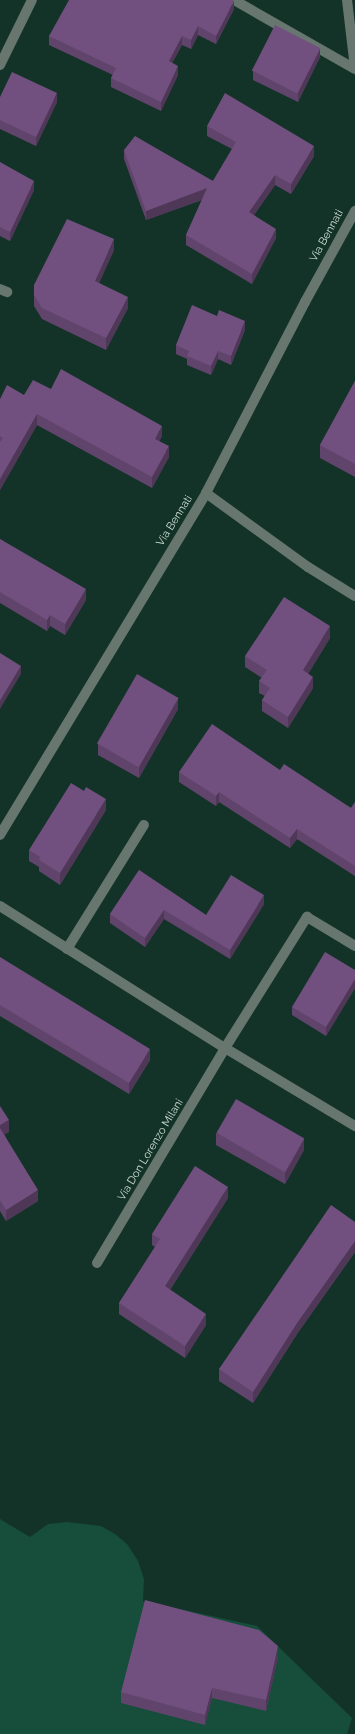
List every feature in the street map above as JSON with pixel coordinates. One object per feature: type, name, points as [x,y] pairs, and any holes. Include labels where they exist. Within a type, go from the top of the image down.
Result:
[{"type":"street","points":[[0,65],[32,0]]},
{"type":"street","points":[[234,0],[355,68]]},
{"type":"street","points":[[347,0],[355,68]]},
{"type":"street","name":"Via Bennati","points":[[0,835],[206,493],[305,302],[355,211]]},
{"type":"street","points":[[206,493],[308,567],[355,596]]},
{"type":"street","points":[[67,949],[144,825]]},
{"type":"street","points":[[0,906],[225,1048],[355,1126]]},
{"type":"street","name":"Via Don Lorenzo Milani","points":[[97,1263],[225,1048],[307,917],[355,946]]},
{"type":"green space","points":[[0,1519],[30,1537],[48,1524],[67,1522],[101,1526],[115,1534],[127,1544],[138,1561],[144,1579],[143,1601],[257,1626],[352,1718],[347,1734],[0,1734]]},
{"type":"building","points":[[69,0],[234,1],[216,36],[198,26],[191,40],[182,36],[169,61],[178,66],[161,102],[111,78],[116,68],[49,36]]},
{"type":"building","points":[[275,25],[320,48],[297,94],[252,70]]},
{"type":"building","points":[[12,72],[57,93],[36,137],[0,120],[0,97]]},
{"type":"building","points":[[225,93],[314,146],[291,184],[275,175],[249,212],[276,229],[252,274],[186,235],[207,188],[146,211],[124,150],[135,136],[213,181],[236,142],[207,126]]},
{"type":"building","points":[[0,162],[34,181],[10,232],[0,227]]},
{"type":"building","points":[[67,219],[114,239],[95,281],[128,297],[106,338],[42,308],[34,295],[34,285]]},
{"type":"building","points":[[192,305],[217,316],[219,310],[245,321],[231,356],[218,351],[211,366],[187,356],[189,351],[176,345]]},
{"type":"building","points":[[61,369],[162,426],[155,439],[169,446],[152,477],[37,414],[0,479],[0,442],[3,438],[0,436],[0,399],[7,385],[24,395],[33,380],[51,389]]},
{"type":"building","points":[[355,381],[355,464],[320,445]]},
{"type":"building","points":[[0,539],[86,589],[65,624],[50,615],[47,620],[0,592]]},
{"type":"building","points":[[284,597],[330,626],[303,670],[313,677],[288,717],[262,700],[270,688],[259,681],[267,670],[245,656]]},
{"type":"building","points":[[0,653],[21,666],[0,701]]},
{"type":"building","points":[[137,674],[179,698],[139,767],[97,743]]},
{"type":"building","points":[[212,724],[280,770],[284,764],[351,808],[355,802],[355,866],[297,829],[290,838],[219,792],[216,796],[179,772]]},
{"type":"building","points":[[71,783],[84,791],[86,787],[106,799],[60,873],[39,860],[40,857],[29,850]]},
{"type":"building","points":[[139,870],[206,915],[231,875],[264,895],[230,950],[164,910],[145,938],[110,914]]},
{"type":"building","points":[[325,952],[355,970],[355,979],[326,1027],[292,1007]]},
{"type":"building","points":[[0,957],[150,1049],[129,1083],[0,1005]]},
{"type":"building","points":[[236,1099],[304,1138],[285,1172],[217,1133]]},
{"type":"building","points":[[0,1106],[9,1120],[0,1125]]},
{"type":"building","points":[[0,1128],[38,1190],[6,1210],[0,1200]]},
{"type":"building","points":[[195,1166],[228,1187],[165,1286],[206,1314],[185,1346],[119,1303],[160,1239],[152,1234]]},
{"type":"building","points":[[331,1205],[355,1222],[355,1241],[297,1323],[253,1392],[219,1369]]},
{"type":"building","points":[[145,1600],[259,1630],[278,1646],[266,1700],[212,1688],[205,1715],[121,1692]]}]
